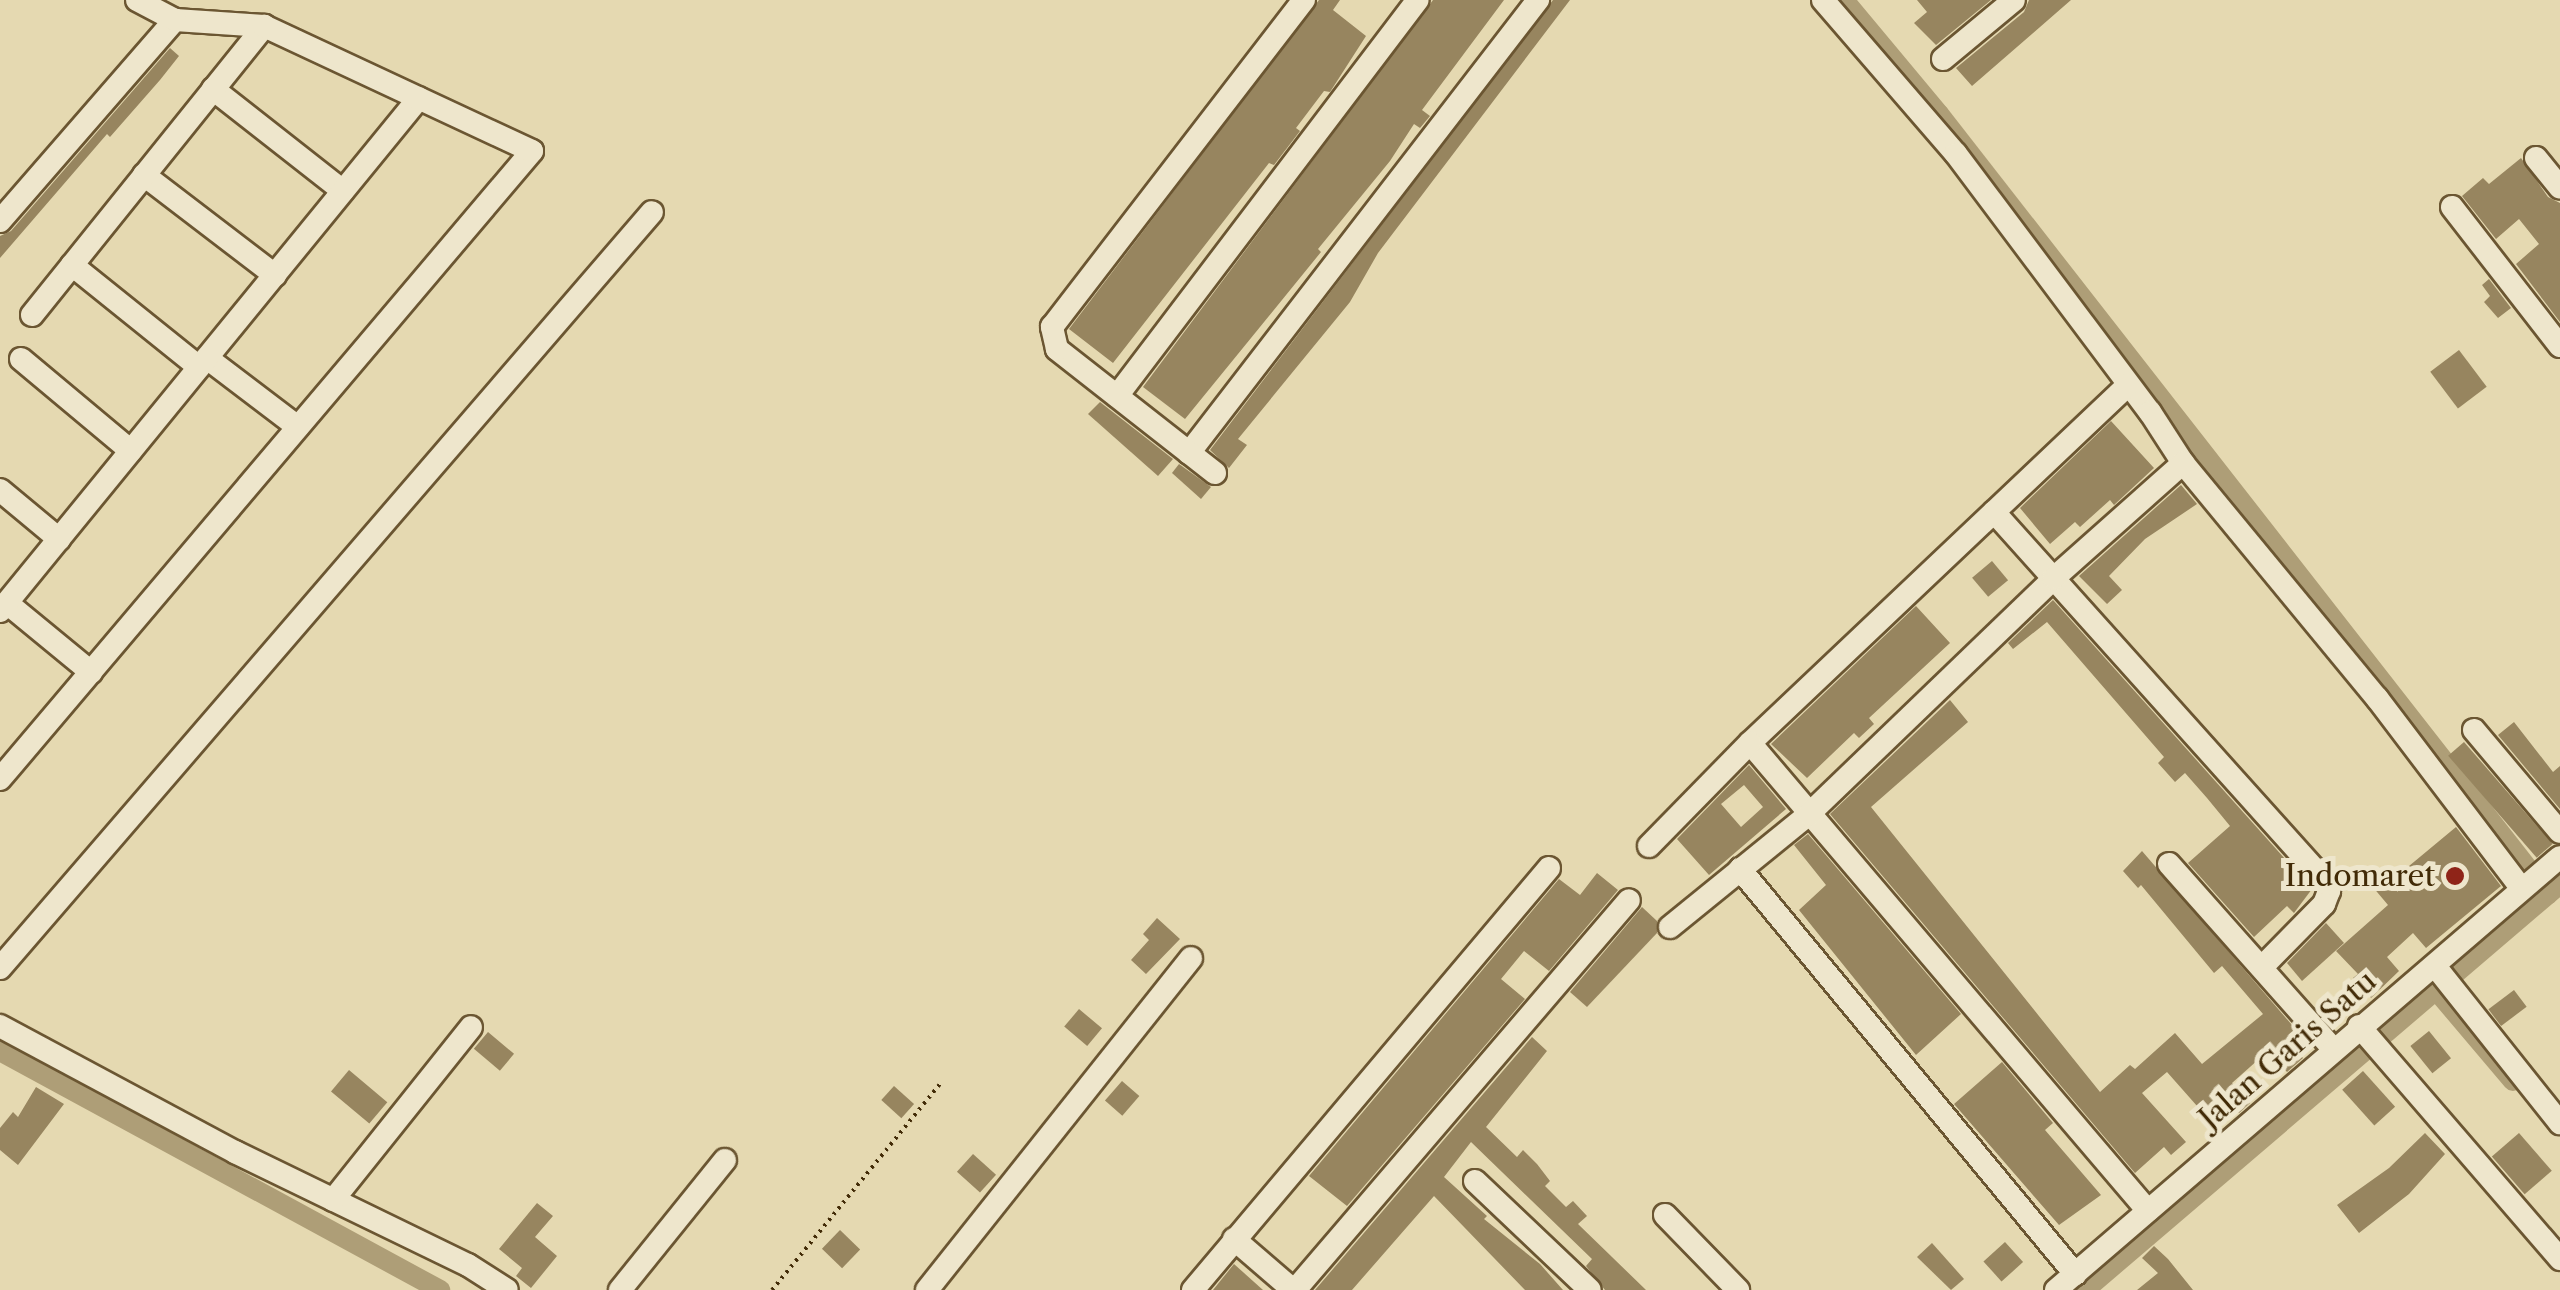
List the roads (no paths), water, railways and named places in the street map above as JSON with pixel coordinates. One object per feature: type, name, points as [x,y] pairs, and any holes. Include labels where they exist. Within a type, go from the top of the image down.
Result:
[{"type":"street","points":[[0,780],[532,151],[264,26],[175,20],[137,0]]},
{"type":"street","points":[[1215,472],[1057,348],[1052,327],[1304,0]]},
{"type":"street","points":[[1117,396],[1418,0]]},
{"type":"street","points":[[1189,453],[1538,0]]},
{"type":"street","points":[[1823,0],[1956,154],[2183,463],[2377,698],[2522,887]]},
{"type":"street","points":[[1943,59],[2014,0]]},
{"type":"street","points":[[0,221],[175,20]]},
{"type":"street","points":[[32,315],[264,26]]},
{"type":"street","points":[[213,89],[343,191]]},
{"type":"street","points":[[91,672],[3,607],[419,98]]},
{"type":"street","points":[[2536,158],[2560,188]]},
{"type":"street","points":[[144,175],[275,275]]},
{"type":"street","points":[[2452,207],[2560,346]]},
{"type":"street","points":[[0,968],[652,212]]},
{"type":"street","points":[[72,266],[298,427]]},
{"type":"street","points":[[21,359],[131,450]]},
{"type":"street","points":[[1649,846],[1750,743],[2128,385]]},
{"type":"street","points":[[1670,927],[1809,814],[2054,578],[2183,463]]},
{"type":"street","points":[[0,490],[59,539]]},
{"type":"street","points":[[1994,512],[2326,881],[2329,891],[2324,904],[2262,967]]},
{"type":"street","points":[[2474,730],[2560,832]]},
{"type":"street","points":[[1750,743],[2148,1212]]},
{"type":"street","name":"Jalan Garis Satu","points":[[2056,1290],[2332,1048],[2371,1039],[2522,887],[2554,862]]},
{"type":"street","points":[[2169,864],[2332,1048]]},
{"type":"street","points":[[1193,1290],[1549,868]]},
{"type":"street","points":[[1740,869],[2075,1274]]},
{"type":"street","points":[[1234,1239],[1294,1290],[1629,900]]},
{"type":"street","points":[[927,1290],[1190,958]]},
{"type":"street","points":[[2439,971],[2560,1123]]},
{"type":"street","points":[[0,1026],[333,1200],[468,1265],[508,1290]]},
{"type":"street","points":[[333,1200],[471,1027]]},
{"type":"street","points":[[2371,1039],[2560,1259]]},
{"type":"street","points":[[620,1290],[724,1160]]},
{"type":"street","points":[[1476,1181],[1590,1290]]},
{"type":"street","points":[[1665,1215],[1738,1290]]},
{"type":"waterway","points":[[1844,0],[1939,114],[2548,894]]},
{"type":"waterway","points":[[2085,1290],[2560,884]]},
{"type":"waterway","points":[[2436,990],[2513,1081]]},
{"type":"waterway","points":[[0,1051],[440,1290]]},
{"type":"place","name":"Indomaret","points":[[2455,876]]}]
